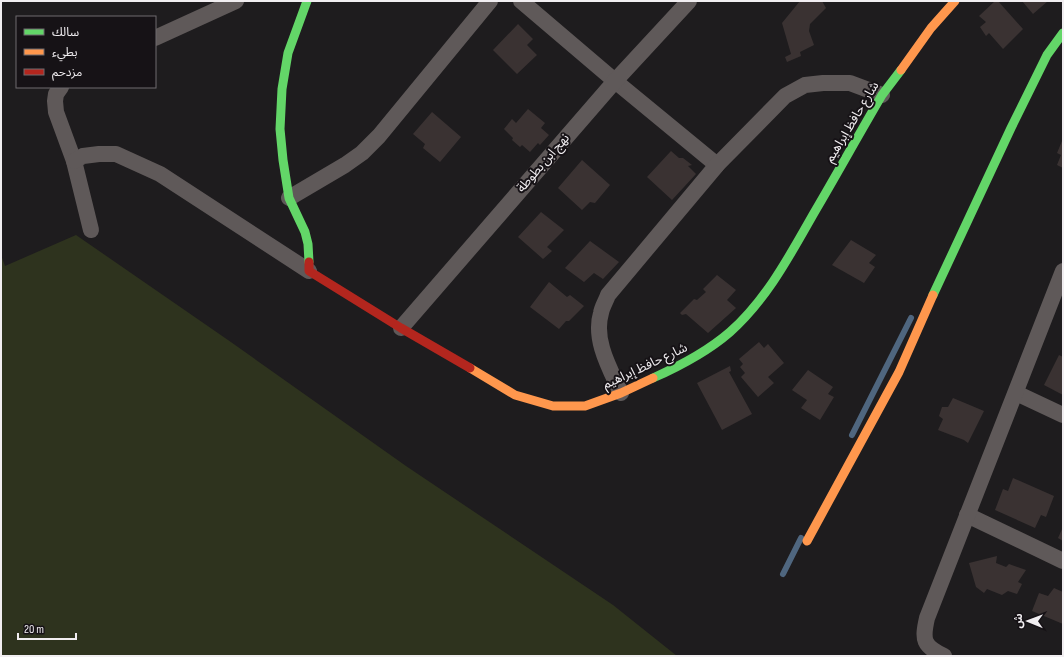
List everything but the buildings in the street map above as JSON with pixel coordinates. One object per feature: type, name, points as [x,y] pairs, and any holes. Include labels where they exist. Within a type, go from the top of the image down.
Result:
[{"type":"street","points":[[156,38],[236,1]]},
{"type":"street","points":[[307,1],[288,53],[282,89],[280,129],[283,160],[290,198],[305,232],[308,244],[309,272]]},
{"type":"street","points":[[290,198],[362,153],[379,136],[490,1]]},
{"type":"street","points":[[522,1],[614,81],[717,165]]},
{"type":"street","name":"نهج ابن بطوطة","points":[[401,328],[614,81],[689,1]]},
{"type":"street","name":"شارع حافظ إبراهيم","points":[[309,272],[515,396],[553,406],[585,406],[621,393],[675,368],[711,347],[731,331],[752,309],[770,287],[788,259],[882,95],[931,28],[955,1]]},
{"type":"street","points":[[807,541],[899,372],[933,294],[1010,128],[1047,56],[1063,33]]},
{"type":"street","points":[[621,393],[606,358],[599,329],[601,313],[608,295],[717,165],[785,96],[805,85],[850,83],[882,95]]},
{"type":"street","points":[[60,88],[56,94],[54,101],[56,112],[74,161],[91,230]]},
{"type":"street","points":[[74,161],[83,156],[116,154],[160,174],[309,272]]},
{"type":"street","points":[[944,656],[935,652],[927,645],[924,637],[924,631],[927,618],[1063,271]]},
{"type":"street","points":[[1016,393],[1063,415]]},
{"type":"street","points":[[967,515],[1063,561]]},
{"type":"green space","points":[[76,235],[406,466],[613,605],[677,656],[1,656],[1,255],[5,266]]},
{"type":"waterway","points":[[852,435],[911,318]]},
{"type":"waterway","points":[[783,574],[801,538]]},
{"type":"traffic: fast","points":[[307,1],[288,53],[282,89],[280,129],[289,198],[305,232],[308,244],[309,262]]},
{"type":"traffic: fast","points":[[933,295],[1047,55],[1063,33]]},
{"type":"traffic: fast","points":[[653,378],[712,346],[730,332],[767,291],[787,260],[882,95],[901,70]]},
{"type":"traffic: slow","points":[[901,70],[931,28],[955,1]]},
{"type":"traffic: slow","points":[[807,541],[899,372],[933,295]]},
{"type":"traffic: slow","points":[[470,368],[515,395],[553,406],[585,406],[621,393],[653,378]]},
{"type":"traffic: jam","points":[[309,262],[309,271],[401,328],[470,368]]}]
